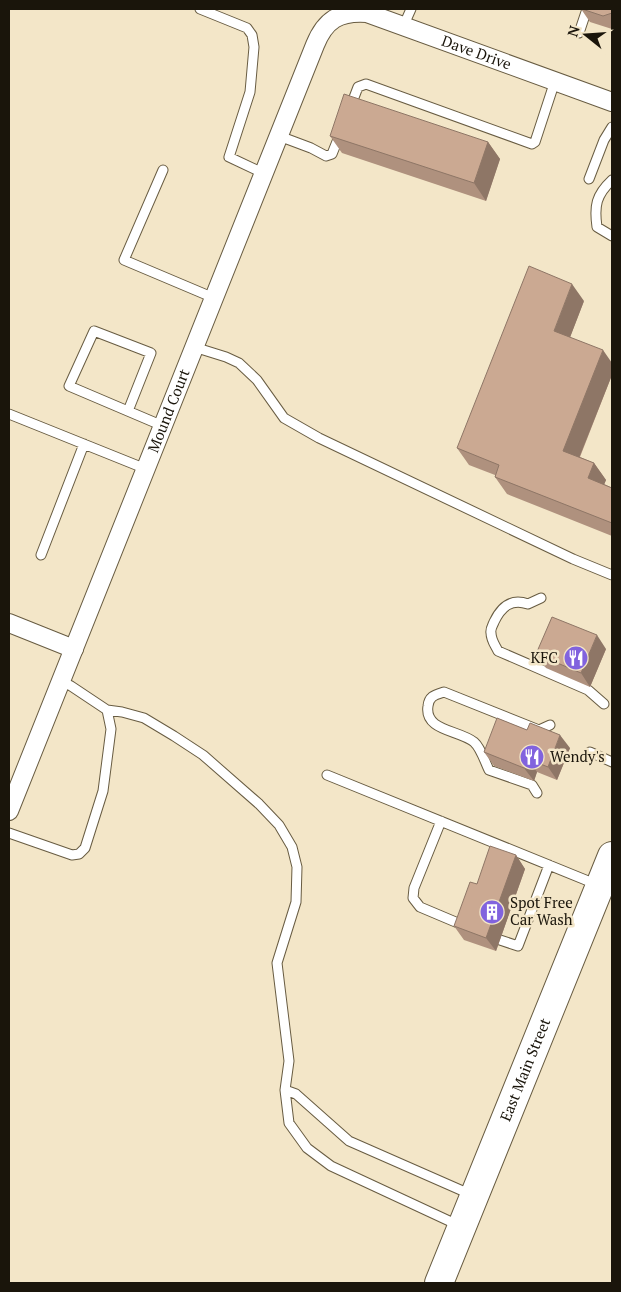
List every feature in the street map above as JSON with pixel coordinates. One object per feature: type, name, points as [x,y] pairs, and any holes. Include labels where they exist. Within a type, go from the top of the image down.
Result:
[{"type":"main road","name":"East Main Street","points":[[439,1283],[608,869]]},
{"type":"street","name":"Mound Court","points":[[9,811],[265,174],[318,36],[335,12]]},
{"type":"street","name":"Dave Drive","points":[[335,12],[367,13],[612,102]]},
{"type":"street","points":[[9,623],[74,649]]},
{"type":"lane","points":[[200,9],[247,28],[252,35],[254,47],[250,92],[229,157],[265,174]]},
{"type":"lane","points":[[403,27],[410,9]]},
{"type":"lane","points":[[579,32],[587,9]]},
{"type":"lane","points":[[279,136],[326,156],[332,154],[358,87],[366,84],[532,144],[535,142],[555,82]]},
{"type":"lane","points":[[589,179],[604,140],[612,127]]},
{"type":"lane","points":[[163,170],[124,260],[214,298]]},
{"type":"lane","points":[[612,180],[600,194],[595,211],[597,227],[612,236]]},
{"type":"lane","points":[[128,411],[151,353],[94,331],[69,386],[163,426]]},
{"type":"lane","points":[[194,347],[239,363],[257,380],[284,418],[319,438],[574,559],[612,575]]},
{"type":"lane","points":[[9,414],[146,469]]},
{"type":"lane","points":[[41,555],[84,444]]},
{"type":"lane","points":[[540,598],[528,604],[520,601],[512,602],[503,607],[490,631],[492,641],[498,651],[588,690],[604,704]]},
{"type":"lane","points":[[61,681],[107,710],[144,718],[203,755],[279,825],[292,847],[297,867],[296,902],[278,963],[289,1061],[285,1090],[289,1122],[306,1148],[331,1166],[462,1227]]},
{"type":"lane","points":[[537,793],[532,785],[489,770],[475,743],[438,726],[429,719],[427,711],[428,702],[432,695],[444,692],[539,730],[550,725]]},
{"type":"lane","points":[[9,834],[72,855],[79,854],[84,848],[103,791],[111,730],[107,710]]},
{"type":"lane","points":[[590,752],[612,762]]},
{"type":"lane","points":[[327,775],[549,865],[608,869]]},
{"type":"lane","points":[[441,821],[414,888],[413,898],[420,907],[468,927]]},
{"type":"lane","points":[[500,940],[518,946],[549,865]]},
{"type":"lane","points":[[285,1090],[296,1094],[349,1141],[474,1196]]},
{"type":"building","points":[[582,9],[612,9],[612,13],[603,16]]},
{"type":"building","points":[[344,94],[488,142],[474,183],[330,136]]},
{"type":"building","points":[[529,266],[572,284],[554,331],[603,350],[563,451],[594,463],[588,478],[612,488],[612,523],[495,477],[499,465],[457,448]]},
{"type":"building","points":[[552,617],[597,635],[581,673],[536,654]]},
{"type":"building","points":[[497,718],[527,730],[530,723],[560,735],[548,767],[528,759],[524,768],[484,752]]},
{"type":"building","points":[[490,846],[516,855],[486,938],[454,926],[470,882],[477,884]]},
{"type":"place","name":"KFC","points":[[576,658]]},
{"type":"place","name":"Wendy's","points":[[532,757]]},
{"type":"place","name":"Spot Free Car Wash","points":[[492,912]]}]
